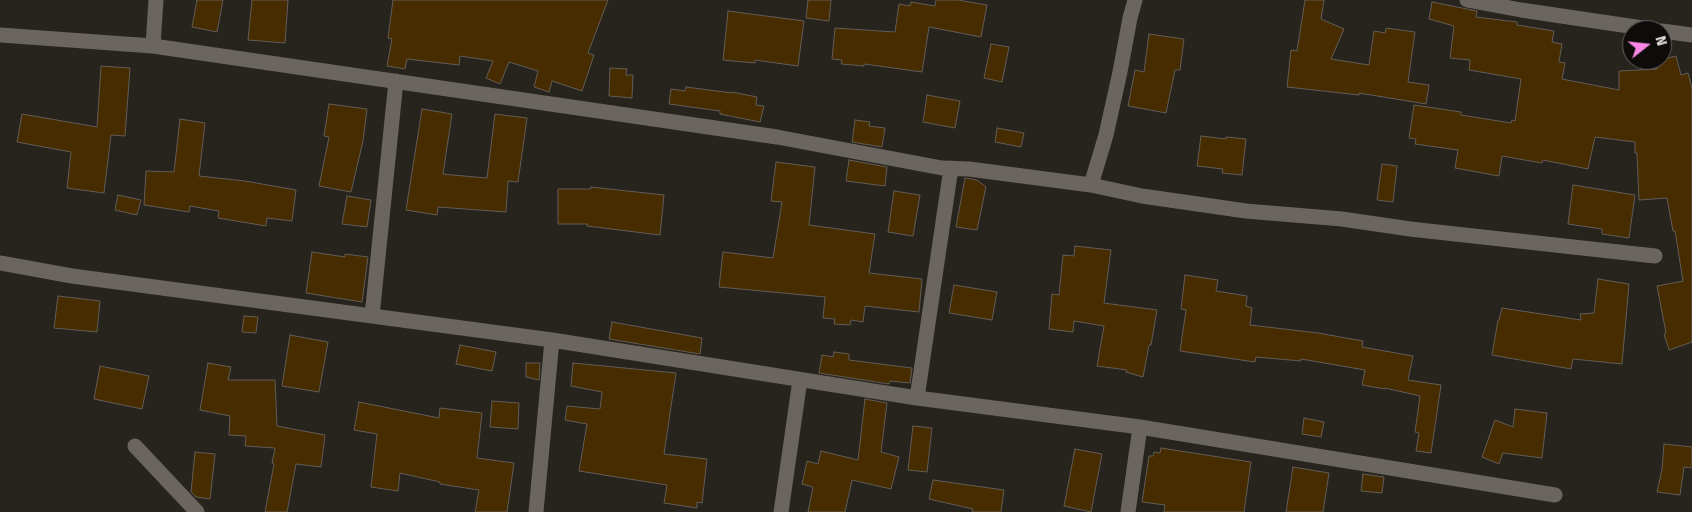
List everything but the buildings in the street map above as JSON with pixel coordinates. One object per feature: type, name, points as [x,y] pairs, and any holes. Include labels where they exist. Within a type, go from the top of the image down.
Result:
[{"type":"street","points":[[153,46],[156,0]]},
{"type":"street","points":[[1091,185],[1106,134],[1128,25],[1135,0]]},
{"type":"street","points":[[1467,0],[1622,25]]},
{"type":"street","points":[[1672,32],[1692,35]]},
{"type":"street","points":[[0,35],[153,46],[777,137],[931,166],[1091,185],[1142,196],[1246,211],[1342,219],[1410,229],[1655,256]]},
{"type":"street","points":[[372,316],[396,81]]},
{"type":"street","points":[[917,398],[950,168]]},
{"type":"street","points":[[0,263],[72,276],[552,340],[917,398],[1140,427],[1555,495]]},
{"type":"street","points":[[536,512],[552,340]]},
{"type":"street","points":[[781,512],[800,380]]},
{"type":"street","points":[[1128,512],[1140,427]]},
{"type":"street","points":[[135,446],[197,512]]}]
